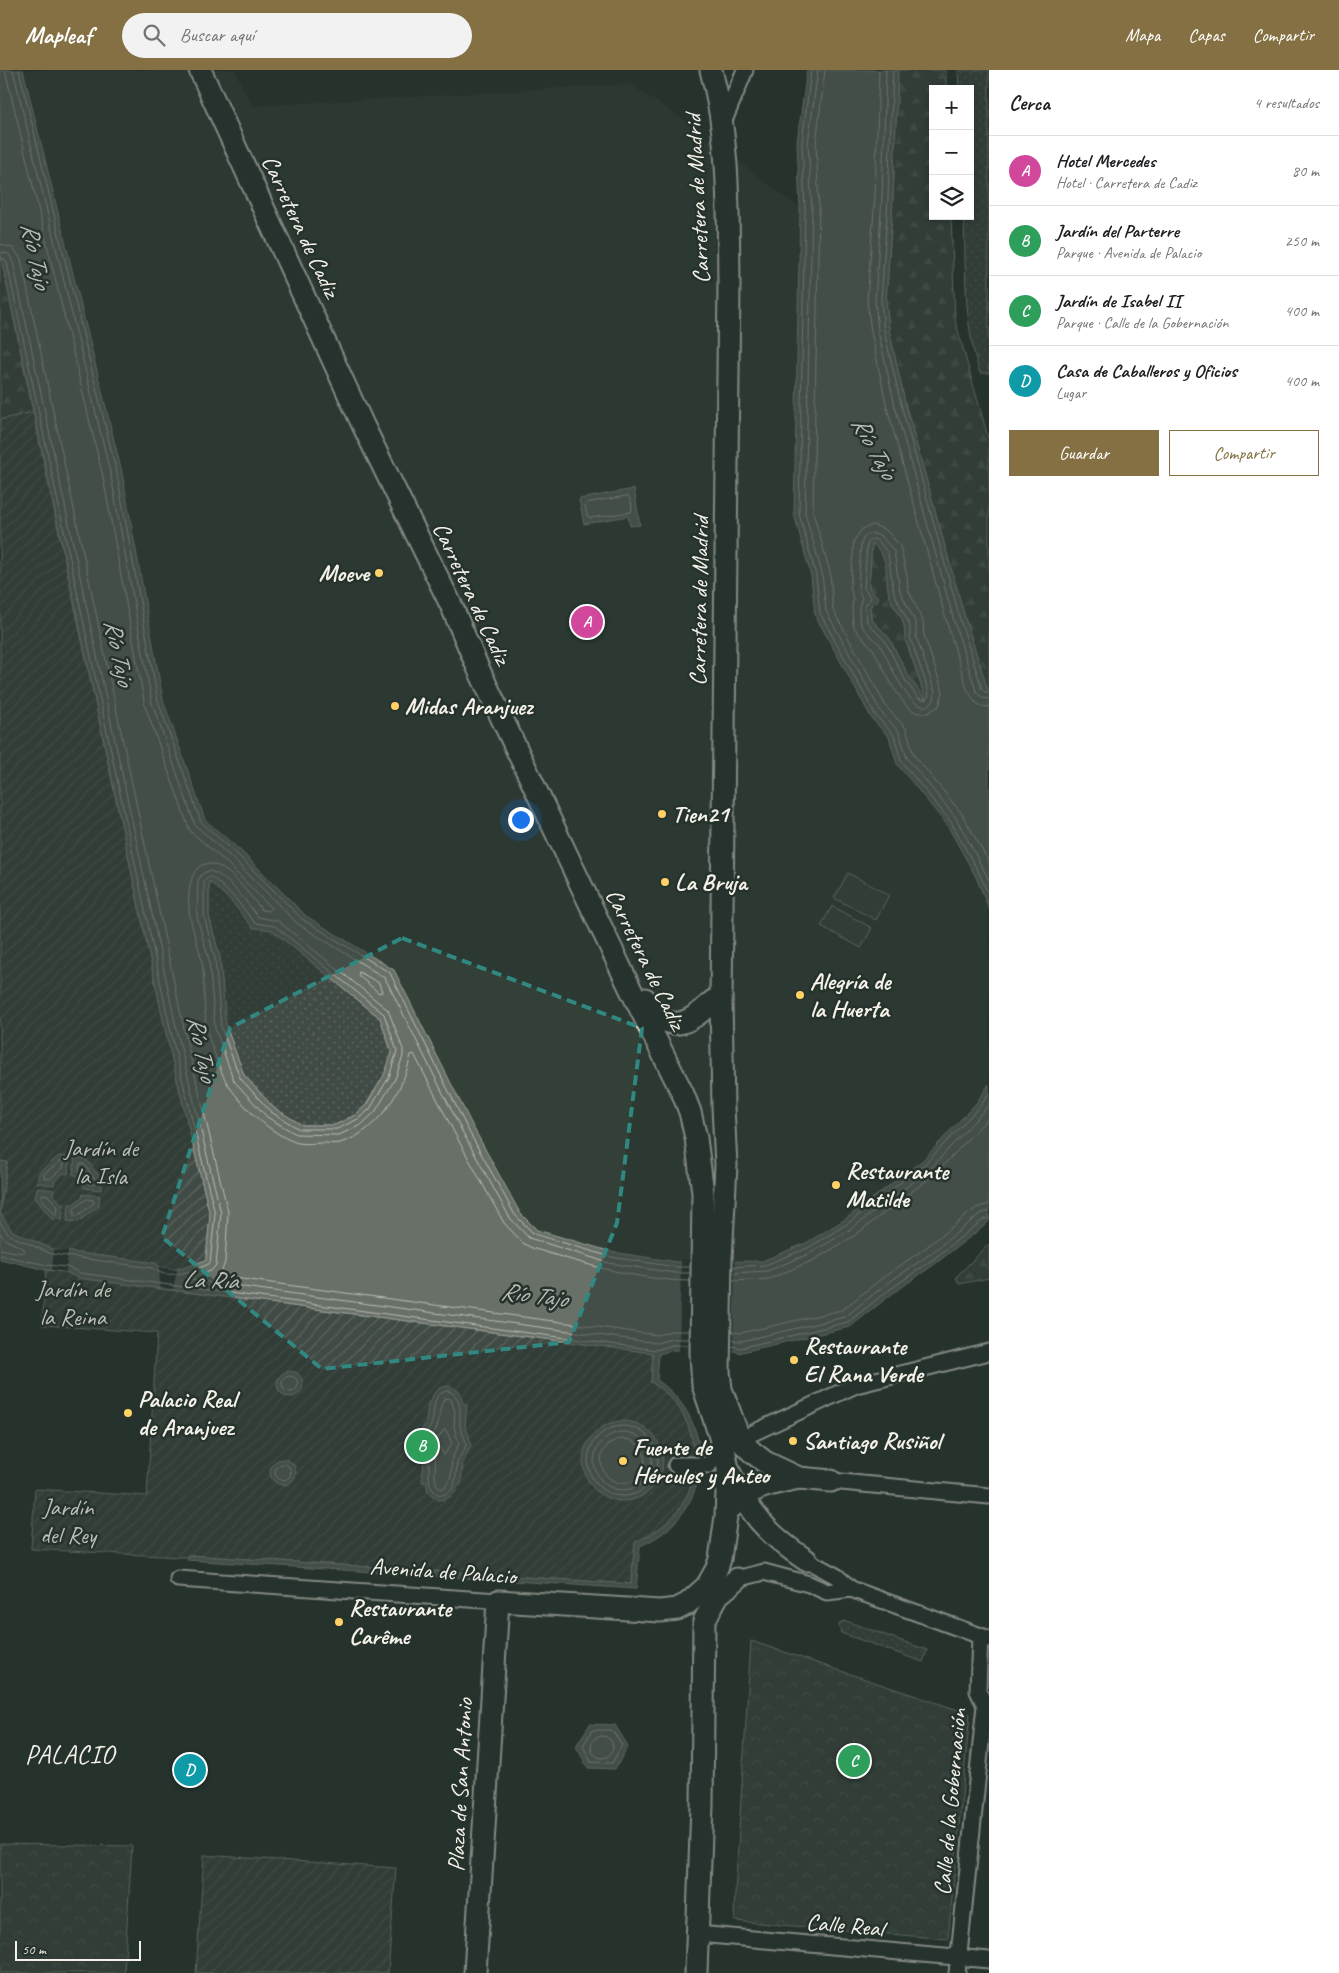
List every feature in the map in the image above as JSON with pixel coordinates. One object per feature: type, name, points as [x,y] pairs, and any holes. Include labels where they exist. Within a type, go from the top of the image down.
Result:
[{"type":"main road","name":"Carretera de Cadiz","points":[[200,70],[362,423],[452,607],[482,676],[630,988],[683,1094],[690,1112],[696,1138],[712,1259]]},
{"type":"main road","name":"Carretera de Madrid","points":[[711,70],[722,124],[728,192],[730,284],[721,1000],[725,1193],[712,1259]]},
{"type":"main road","points":[[630,988],[640,991],[657,1016],[666,1021],[678,1022],[692,1019],[706,1009],[713,1001],[721,1000]]},
{"type":"main road","points":[[712,1259],[710,1353],[703,1385],[723,1457],[742,1498],[755,1517],[806,1560]]},
{"type":"main road","points":[[710,1353],[719,1370],[721,1389],[740,1440],[766,1462],[799,1478]]},
{"type":"main road","points":[[696,1973],[706,1605],[717,1568],[726,1516],[723,1457]]},
{"type":"main road","points":[[726,1516],[742,1498],[769,1484],[799,1478],[832,1481]]},
{"type":"main road","points":[[706,1605],[737,1579]]},
{"type":"main road","name":"Avenida de Palacio","points":[[498,1601],[660,1611],[677,1609],[687,1604],[706,1605]]},
{"type":"main road","name":"Plaza de San Antonio","points":[[475,1973],[498,1601]]},
{"type":"street","points":[[722,124],[745,70]]},
{"type":"street","points":[[753,1433],[841,1394],[856,1385],[989,1352]]},
{"type":"street","points":[[676,1465],[709,1465],[723,1457]]},
{"type":"street","points":[[832,1481],[989,1496]]},
{"type":"street","points":[[806,1560],[836,1576],[856,1591],[984,1637]]},
{"type":"street","points":[[737,1579],[764,1572],[809,1584],[827,1592],[856,1591]]},
{"type":"street","name":"Avenida de Palacio","points":[[178,1579],[498,1601]]},
{"type":"street","name":"Calle de la Gobernación","points":[[957,1973],[987,1706],[978,1691],[984,1637]]},
{"type":"street","name":"Calle Real","points":[[698,1934],[989,1960]]},
{"type":"highlighted area","points":[[402,938],[642,1028],[617,1223],[569,1342],[322,1369],[162,1237],[230,1028]]},
{"type":"shaded area","points":[[23,70],[235,70],[252,106],[630,84],[681,118],[800,208],[794,514],[811,576],[815,615],[872,719],[889,737],[897,764],[947,825],[976,877],[989,909],[989,1084],[977,1102],[923,1160],[844,1220],[806,1243],[762,1261],[677,1262],[612,1252],[537,1230],[520,1213],[472,1125],[394,970],[306,916],[240,850],[205,820],[163,700],[122,473]]},
{"type":"green space","points":[[898,70],[946,70],[946,85],[929,85],[929,220],[951,220],[955,320],[989,441],[989,694],[965,618],[905,403],[889,329],[886,301],[893,198]]},
{"type":"green space","points":[[958,70],[989,70],[989,373],[980,373],[975,354],[968,315],[965,276],[964,220],[974,220],[974,85],[959,85]]},
{"type":"green space","points":[[0,252],[33,412],[0,420]]},
{"type":"green space","name":"Jardín de la Isla","points":[[33,412],[167,1038],[210,1215],[206,1260],[180,1269],[166,1269],[155,1263],[54,1250],[12,1231],[0,1213],[7,1162],[0,1161],[0,420]]},
{"type":"green space","points":[[872,542],[882,552],[885,559],[889,594],[901,618],[905,630],[905,638],[927,702],[909,677],[889,638],[871,619],[869,588]]},
{"type":"green space","points":[[848,873],[889,895],[876,920],[834,898]]},
{"type":"green space","points":[[209,881],[231,901],[272,930],[380,1018],[392,1053],[385,1075],[366,1105],[355,1115],[335,1125],[302,1125],[274,1108],[244,1075],[226,1026],[220,958],[209,916]]},
{"type":"green space","points":[[832,906],[872,928],[861,948],[821,926]]},
{"type":"green space","points":[[989,1244],[989,1278],[959,1284],[956,1277]]},
{"type":"green space","points":[[46,1270],[66,1272],[78,1278],[653,1353],[651,1382],[674,1401],[684,1415],[694,1447],[695,1464],[688,1496],[668,1523],[635,1543],[631,1584],[188,1555],[187,1557],[179,1557],[31,1549],[35,1489],[147,1496],[157,1333],[42,1325]]},
{"type":"green space","points":[[846,1621],[927,1650],[923,1662],[841,1633],[839,1625],[841,1622]]},
{"type":"green space","points":[[751,1641],[970,1714],[948,1939],[735,1921],[734,1910]]},
{"type":"green space","points":[[0,1844],[132,1846],[124,1973],[0,1973]]},
{"type":"green space","points":[[204,1855],[396,1868],[388,1973],[196,1973]]},
{"type":"water","points":[[0,70],[23,70],[122,473],[163,700],[205,820],[240,850],[306,916],[394,970],[472,1125],[520,1213],[537,1230],[612,1252],[677,1262],[762,1261],[806,1243],[844,1220],[923,1160],[977,1102],[989,1084],[989,1221],[984,1226],[850,1327],[738,1353],[735,1351],[673,1350],[659,1354],[657,1380],[675,1395],[688,1414],[697,1435],[701,1458],[695,1458],[690,1433],[683,1414],[662,1390],[651,1382],[653,1353],[78,1278],[66,1272],[46,1270],[0,1259],[0,1213],[12,1231],[54,1250],[156,1263],[159,1267],[177,1270],[206,1260],[210,1215],[167,1038],[0,252]],"holes":[[[209,881],[231,901],[253,928],[272,930],[380,1018],[392,1053],[384,1075],[366,1105],[355,1115],[335,1125],[302,1125],[274,1108],[244,1075],[226,1026],[220,958],[209,916]]]},
{"type":"water","name":"Río Tajo","points":[[807,70],[898,70],[893,198],[886,301],[889,329],[905,403],[965,618],[989,694],[989,909],[976,877],[947,825],[897,764],[889,737],[872,719],[815,615],[811,576],[794,514],[800,208],[797,142]],"holes":[[[872,543],[878,549],[886,567],[889,594],[901,618],[905,630],[905,638],[926,700],[909,677],[889,638],[871,619],[870,607],[879,598],[869,588]]]},
{"type":"water","points":[[634,489],[640,525],[630,526],[628,516],[584,524],[579,499]]},
{"type":"water","points":[[59,1156],[70,1157],[68,1174],[64,1173],[55,1181],[54,1185],[37,1183],[39,1172]]},
{"type":"water","points":[[75,1157],[86,1159],[102,1180],[101,1190],[84,1188],[84,1184],[76,1175],[73,1175]]},
{"type":"water","points":[[0,1161],[7,1162],[0,1213]]},
{"type":"water","points":[[37,1188],[54,1190],[53,1194],[61,1203],[64,1203],[62,1220],[52,1219],[35,1198]]},
{"type":"water","points":[[83,1194],[100,1196],[99,1206],[78,1222],[67,1221],[69,1204],[73,1204]]},
{"type":"water","points":[[290,1371],[299,1375],[303,1384],[299,1393],[290,1397],[281,1393],[277,1384],[281,1375]]},
{"type":"water","points":[[450,1386],[460,1392],[463,1404],[467,1404],[465,1427],[471,1446],[463,1462],[461,1485],[458,1485],[456,1492],[451,1496],[438,1500],[428,1492],[426,1482],[422,1482],[424,1460],[419,1452],[417,1442],[419,1433],[426,1423],[428,1402],[431,1402],[437,1390]]},
{"type":"water","name":"Fuente de Hércules y Anteo","points":[[615,1421],[631,1421],[652,1432],[663,1453],[663,1469],[652,1490],[631,1501],[615,1501],[601,1495],[589,1483],[583,1469],[583,1453],[589,1439],[601,1427]]},
{"type":"water","points":[[283,1459],[292,1463],[296,1472],[292,1481],[283,1485],[274,1481],[270,1472],[274,1463]]},
{"type":"water","points":[[694,1477],[699,1478],[695,1490],[678,1519],[661,1534],[640,1546],[636,1589],[187,1560],[188,1555],[631,1584],[635,1542],[665,1524],[672,1517],[685,1500]]},
{"type":"water","points":[[590,1724],[615,1725],[628,1746],[615,1769],[588,1768],[576,1746]]},
{"type":"pier","points":[[54,1250],[68,1251],[66,1272],[52,1270]]},
{"type":"pier","points":[[681,1259],[735,1260],[733,1353],[679,1352]]},
{"type":"pier","points":[[159,1267],[177,1270],[173,1289],[160,1288]]},
{"type":"place","name":"Moeve","points":[[379,573]]},
{"type":"place","name":"Hotel Mercedes","points":[[587,622]]},
{"type":"place","name":"Midas Aranjuez","points":[[395,706]]},
{"type":"place","name":"Tien21","points":[[662,814]]},
{"type":"place","name":"La Bruja","points":[[665,882]]},
{"type":"place","name":"Alegría de la Huerta","points":[[800,995]]},
{"type":"place","name":"Restaurante Matilde","points":[[836,1185]]},
{"type":"place","name":"Restaurante El Rana Verde","points":[[794,1360]]},
{"type":"place","name":"Palacio Real de Aranjuez","points":[[128,1413]]},
{"type":"place","name":"Santiago Rusiñol","points":[[793,1441]]},
{"type":"place","name":"Jardín del Parterre","points":[[422,1446]]},
{"type":"place","name":"Fuente de Hércules y Anteo","points":[[623,1461]]},
{"type":"place","name":"Restaurante Carême","points":[[339,1622]]},
{"type":"place","name":"Jardín de Isabel II","points":[[854,1761]]},
{"type":"place","name":"Casa de Caballeros y Oficios","points":[[190,1770]]},
{"type":"district","name":"PALACIO","points":[[70,1754]]},
{"type":"water label","name":"La Ría","points":[[210,1279]]},
{"type":"park label","name":"Jardín de la Reina","points":[[73,1303]]},
{"type":"park label","name":"Jardín del Rey","points":[[68,1521]]}]
